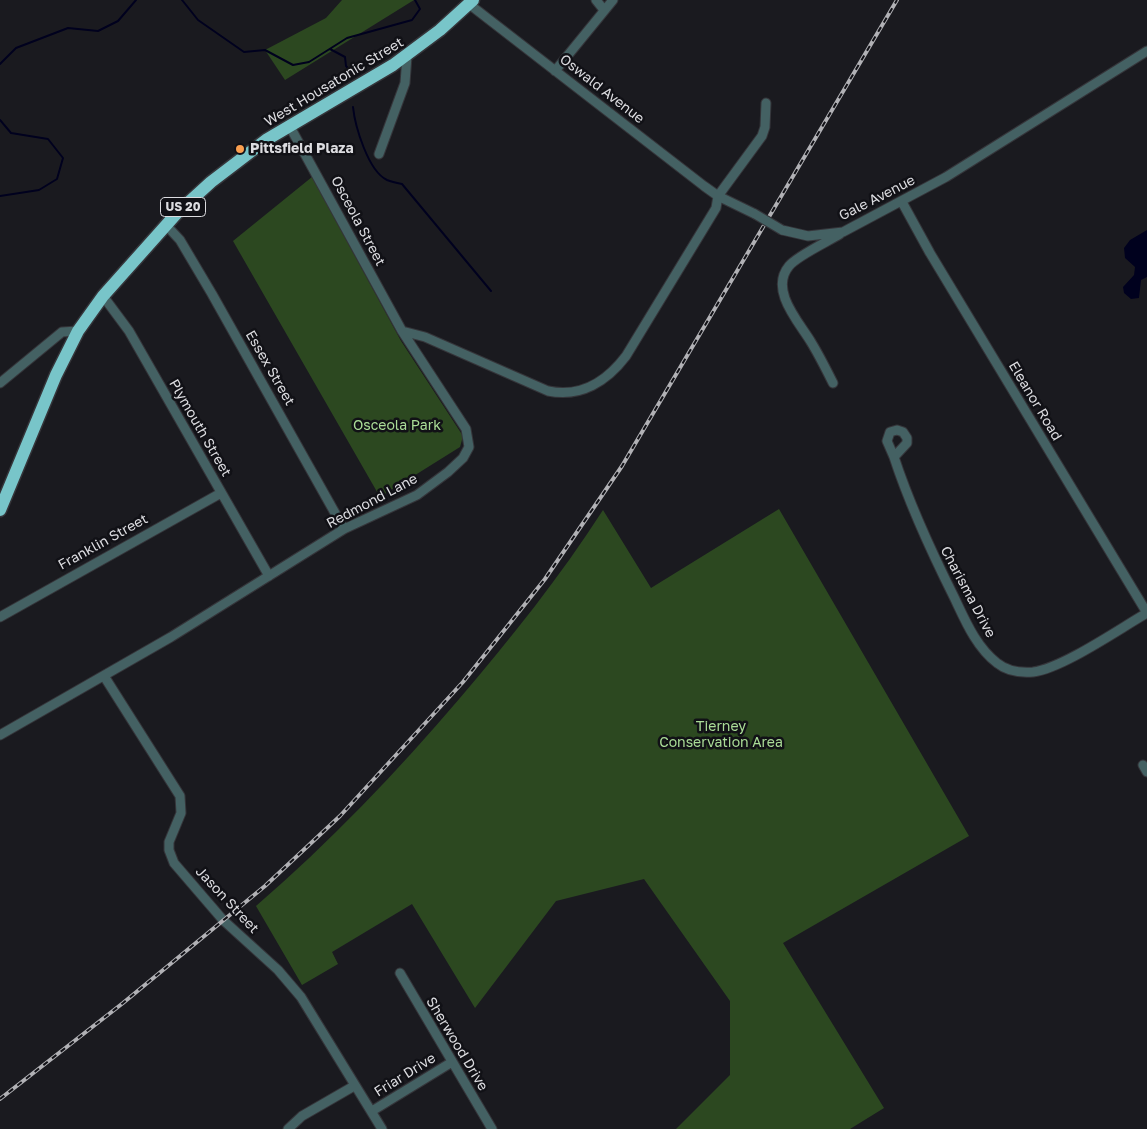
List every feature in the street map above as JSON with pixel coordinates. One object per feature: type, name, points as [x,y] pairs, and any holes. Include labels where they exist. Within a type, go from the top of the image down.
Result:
[{"type":"highway","name":"West Housatonic Street","points":[[0,510],[62,363],[78,332],[103,296],[166,225],[211,182],[289,125],[407,56],[471,2]]},
{"type":"street","points":[[596,0],[604,10]]},
{"type":"street","points":[[555,71],[612,0]]},
{"type":"street","name":"Oswald Avenue","points":[[471,2],[555,71],[718,196]]},
{"type":"street","name":"Gale Avenue","points":[[718,196],[782,230],[808,236],[842,232],[902,202],[984,154],[1147,51]]},
{"type":"street","points":[[379,154],[405,83],[407,56]]},
{"type":"street","points":[[402,331],[425,337],[548,391],[566,393],[587,388],[604,380],[617,368],[635,342],[716,208],[718,196],[762,136],[766,120],[766,103]]},
{"type":"street","name":"Osceola Street","points":[[289,125],[402,331]]},
{"type":"street","name":"Eleanor Road","points":[[902,202],[930,253],[1147,613]]},
{"type":"street","name":"Essex Street","points":[[166,225],[180,240],[212,294],[344,529]]},
{"type":"street","points":[[833,382],[812,342],[789,308],[783,282],[786,270],[794,261],[842,232]]},
{"type":"street","name":"Plymouth Street","points":[[103,296],[129,331],[269,576]]},
{"type":"street","name":"Redmond Lane","points":[[104,676],[344,529],[418,495],[463,458],[469,446],[464,426],[402,331]]},
{"type":"street","points":[[0,383],[62,332],[78,332]]},
{"type":"street","name":"Charisma Drive","points":[[894,457],[917,520],[968,625],[983,649],[1000,665],[1020,672],[1044,669],[1068,659],[1147,613]]},
{"type":"street","name":"Franklin Street","points":[[0,617],[221,493]]},
{"type":"street","points":[[0,735],[104,676]]},
{"type":"street","name":"Jason Street","points":[[104,676],[180,796],[181,813],[169,842],[169,850],[174,863],[223,920],[290,983],[332,1046],[354,1086],[382,1129]]},
{"type":"street","name":"Sherwood Drive","points":[[400,973],[492,1129]]},
{"type":"street","name":"Friar Drive","points":[[372,1112],[452,1062]]},
{"type":"street","points":[[288,1129],[302,1116],[354,1086]]},
{"type":"green space","points":[[342,0],[414,0],[285,80],[265,50],[326,18]]},
{"type":"green space","name":"Osceola Park","points":[[312,177],[401,341],[463,436],[460,447],[380,497],[233,241]]},
{"type":"green space","name":"Tierney Conservation Area","points":[[779,509],[969,836],[783,943],[884,1108],[850,1129],[676,1129],[730,1075],[730,1001],[644,879],[556,901],[475,1008],[412,904],[332,952],[338,964],[302,985],[256,906],[336,832],[436,726],[534,607],[570,559],[603,510],[651,588]]},
{"type":"water","points":[[1147,230],[1147,277],[1141,280],[1139,298],[1131,299],[1124,293],[1123,287],[1134,275],[1135,267],[1125,258],[1124,248],[1130,240]]},
{"type":"waterway","points":[[0,64],[16,48],[68,28],[98,31],[118,21],[136,0]]},
{"type":"waterway","points":[[182,0],[198,20],[244,52],[265,50],[293,65],[309,62],[347,38],[412,20],[420,9],[415,0]]},
{"type":"waterway","points":[[330,49],[345,57],[346,66],[355,76]]},
{"type":"waterway","points":[[353,107],[356,125],[368,158],[374,167],[387,180],[402,184],[491,291]]},
{"type":"waterway","points":[[0,120],[11,133],[48,139],[63,158],[57,179],[39,190],[0,196]]},
{"type":"railway","points":[[0,1099],[123,1003],[265,886],[340,816],[463,682],[545,579],[622,466],[897,0]]},
{"type":"place","name":"Pittsfield Plaza","points":[[240,149]]}]
